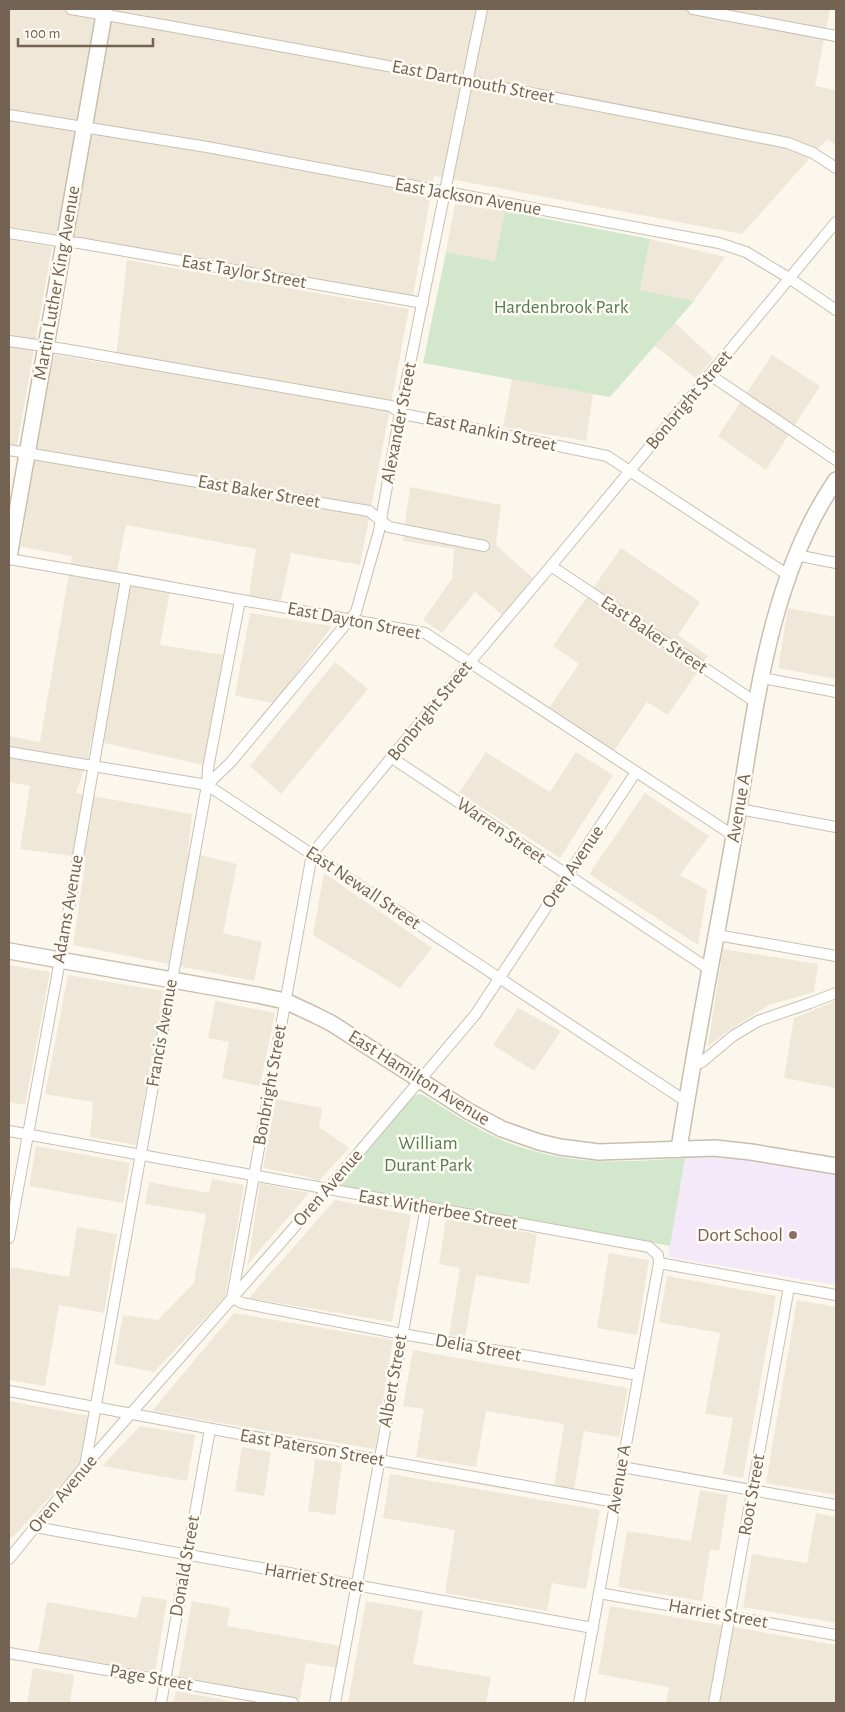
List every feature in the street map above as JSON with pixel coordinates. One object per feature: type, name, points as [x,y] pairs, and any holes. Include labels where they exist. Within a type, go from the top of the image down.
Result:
[{"type":"street","name":"East Dartmouth Street","points":[[71,9],[104,12],[468,80],[788,143],[813,153],[836,168]]},
{"type":"street","name":"Alexander Street","points":[[207,785],[230,763],[356,612],[378,531],[482,9]]},
{"type":"street","points":[[693,9],[836,36]]},
{"type":"street","name":"Martin Luther King Avenue","points":[[9,558],[104,12]]},
{"type":"street","name":"East Jackson Avenue","points":[[9,115],[207,147],[719,243],[746,252],[790,278],[836,310]]},
{"type":"street","name":"Bonbright Street","points":[[232,1298],[312,854],[836,222]]},
{"type":"street","name":"East Taylor Street","points":[[9,233],[79,243],[423,304]]},
{"type":"street","name":"East Rankin Street","points":[[9,341],[83,352],[391,406],[400,413],[607,456],[788,574]]},
{"type":"street","points":[[710,375],[836,460]]},
{"type":"street","name":"East Baker Street","points":[[9,450],[369,511],[389,528],[484,546]]},
{"type":"street","name":"Avenue A","points":[[679,1149],[757,703],[777,611],[796,555],[824,498],[836,480]]},
{"type":"street","points":[[796,555],[836,563]]},
{"type":"street","name":"East Dayton Street","points":[[9,558],[425,633],[734,836]]},
{"type":"street","name":"East Baker Street","points":[[551,566],[757,703]]},
{"type":"street","name":"Adams Avenue","points":[[9,1238],[60,960],[126,579]]},
{"type":"street","name":"Francis Avenue","points":[[84,1467],[207,785],[208,768],[240,600]]},
{"type":"street","points":[[762,678],[836,692]]},
{"type":"street","name":"East Newall Street","points":[[9,752],[207,785],[687,1102]]},
{"type":"street","name":"Warren Street","points":[[392,758],[710,969]]},
{"type":"street","name":"Oren Avenue","points":[[9,1559],[84,1467],[133,1414],[327,1190],[475,1015],[636,772]]},
{"type":"street","points":[[739,810],[836,827]]},
{"type":"street","points":[[717,934],[836,956]]},
{"type":"street","name":"East Hamilton Avenue","points":[[9,951],[285,1002],[331,1023],[448,1100],[486,1122],[521,1137],[539,1142],[599,1152],[715,1148],[836,1166]]},
{"type":"street","points":[[694,1066],[702,1062],[733,1036],[758,1021],[836,993]]},
{"type":"street","name":"East Witherbee Street","points":[[9,1131],[649,1248],[658,1259],[836,1295]]},
{"type":"street","name":"Albert Street","points":[[335,1703],[426,1207]]},
{"type":"street","name":"Avenue A","points":[[579,1703],[658,1259]]},
{"type":"street","name":"Root Street","points":[[714,1703],[789,1287]]},
{"type":"street","name":"Delia Street","points":[[232,1298],[242,1303],[402,1334],[638,1375]]},
{"type":"street","name":"East Paterson Street","points":[[9,1391],[615,1502]]},
{"type":"street","name":"Donald Street","points":[[161,1703],[210,1429]]},
{"type":"street","points":[[622,1467],[836,1504]]},
{"type":"street","name":"Harriet Street","points":[[35,1527],[593,1628]]},
{"type":"street","name":"Harriet Street","points":[[599,1593],[836,1635]]},
{"type":"street","name":"Page Street","points":[[9,1653],[293,1703]]},
{"type":"shaded area","points":[[9,9],[830,9],[815,86],[836,90],[836,145],[827,139],[742,234],[434,176],[413,296],[9,226]]},
{"type":"shaded area","points":[[455,204],[505,211],[496,261],[446,252]]},
{"type":"shaded area","points":[[9,239],[52,247],[15,457],[9,456]]},
{"type":"shaded area","points":[[650,239],[725,257],[694,301],[640,290]]},
{"type":"shaded area","points":[[127,260],[409,309],[360,565],[291,553],[281,601],[249,595],[256,549],[126,525],[117,571],[172,581],[160,645],[225,655],[204,765],[91,740],[88,758],[76,793],[192,814],[188,852],[237,864],[223,933],[262,942],[254,981],[73,945],[86,858],[20,849],[30,786],[9,782],[9,736],[40,742],[72,556],[21,547],[51,354],[115,365]]},
{"type":"shaded area","points":[[675,323],[713,358],[697,379],[655,346]]},
{"type":"shaded area","points":[[772,355],[820,386],[766,470],[718,436]]},
{"type":"shaded area","points":[[512,379],[593,394],[586,441],[503,427]]},
{"type":"shaded area","points":[[410,487],[501,505],[496,545],[533,578],[502,615],[475,592],[442,633],[423,620],[452,579],[454,549],[403,541]]},
{"type":"shaded area","points":[[621,548],[700,602],[678,635],[708,656],[668,715],[647,702],[613,752],[549,708],[579,664],[553,646]]},
{"type":"shaded area","points":[[788,608],[836,617],[836,679],[778,668]]},
{"type":"shaded area","points":[[250,613],[332,626],[274,703],[235,696]]},
{"type":"shaded area","points":[[335,662],[368,689],[281,794],[250,766]]},
{"type":"shaded area","points":[[486,752],[550,792],[576,752],[613,775],[560,858],[459,793]]},
{"type":"shaded area","points":[[645,793],[709,836],[680,875],[707,890],[698,945],[589,874]]},
{"type":"shaded area","points":[[324,873],[432,948],[400,988],[313,935]]},
{"type":"shaded area","points":[[723,949],[818,964],[814,992],[769,1005],[708,1046]]},
{"type":"shaded area","points":[[9,965],[50,972],[25,1105],[9,1102]]},
{"type":"shaded area","points":[[68,975],[163,991],[136,1145],[90,1137],[93,1102],[45,1094]]},
{"type":"shaded area","points":[[215,1001],[275,1013],[260,1086],[222,1078],[229,1042],[208,1038]]},
{"type":"shaded area","points":[[836,1001],[836,1088],[784,1078],[794,1018]]},
{"type":"shaded area","points":[[518,1008],[561,1031],[534,1071],[493,1045]]},
{"type":"shaded area","points":[[276,1099],[322,1108],[319,1127],[349,1148],[319,1181],[263,1168]]},
{"type":"shaded area","points":[[36,1146],[130,1163],[123,1203],[29,1186]]},
{"type":"shaded area","points":[[726,1154],[836,1174],[836,1285],[668,1257],[685,1158]]},
{"type":"shaded area","points":[[212,1179],[244,1185],[225,1297],[154,1372],[114,1364],[123,1315],[158,1320],[194,1283],[206,1214],[145,1204],[149,1182],[209,1193]]},
{"type":"shaded area","points":[[260,1183],[309,1193],[248,1264]]},
{"type":"shaded area","points":[[335,1200],[411,1215],[392,1322],[249,1298]]},
{"type":"shaded area","points":[[446,1219],[537,1234],[529,1284],[476,1275],[465,1337],[449,1335],[460,1268],[439,1264]]},
{"type":"shaded area","points":[[77,1227],[117,1234],[104,1313],[59,1305],[45,1386],[9,1380],[9,1282],[11,1267],[69,1277]]},
{"type":"shaded area","points":[[609,1253],[649,1260],[637,1335],[597,1328]]},
{"type":"shaded area","points":[[667,1276],[776,1296],[743,1478],[723,1474],[733,1418],[705,1414],[720,1333],[659,1322]]},
{"type":"shaded area","points":[[797,1300],[836,1307],[836,1495],[766,1483]]},
{"type":"shaded area","points":[[234,1313],[393,1340],[375,1449],[152,1411]]},
{"type":"shaded area","points":[[413,1350],[628,1388],[619,1437],[584,1431],[574,1489],[554,1486],[564,1424],[486,1411],[476,1467],[416,1457],[424,1409],[403,1406]]},
{"type":"shaded area","points":[[9,1401],[89,1416],[81,1463],[13,1537],[9,1537]]},
{"type":"shaded area","points":[[140,1426],[195,1435],[187,1481],[102,1466]]},
{"type":"shaded area","points":[[242,1447],[271,1452],[264,1496],[235,1491]]},
{"type":"shaded area","points":[[315,1459],[342,1463],[335,1515],[308,1511]]},
{"type":"shaded area","points":[[390,1474],[600,1510],[586,1589],[552,1583],[547,1611],[445,1593],[455,1530],[383,1518]]},
{"type":"shaded area","points":[[700,1490],[728,1495],[719,1551],[710,1550],[702,1601],[618,1587],[627,1531],[691,1541]]},
{"type":"shaded area","points":[[816,1513],[836,1517],[836,1623],[743,1607],[752,1554],[807,1563]]},
{"type":"shaded area","points":[[142,1596],[167,1600],[155,1672],[38,1652],[47,1602],[137,1618]]},
{"type":"shaded area","points":[[192,1601],[230,1608],[227,1626],[341,1646],[337,1668],[306,1663],[300,1699],[178,1678]]},
{"type":"shaded area","points":[[366,1601],[423,1611],[413,1664],[491,1677],[486,1703],[348,1703]]},
{"type":"shaded area","points":[[610,1606],[836,1645],[836,1703],[666,1703],[669,1687],[598,1674]]},
{"type":"shaded area","points":[[33,1668],[74,1675],[70,1703],[27,1703]]},
{"type":"shaded area","points":[[176,1691],[240,1703],[173,1703]]},
{"type":"green space","name":"Hardenbrook Park","points":[[505,211],[650,239],[640,290],[694,301],[610,397],[423,363],[446,252],[495,261]]},
{"type":"green space","name":"William Durant Park","points":[[419,1094],[502,1140],[547,1154],[592,1161],[685,1158],[670,1246],[341,1186],[340,1183],[407,1103]]},
{"type":"place","name":"Dort School","points":[[793,1235]]}]
